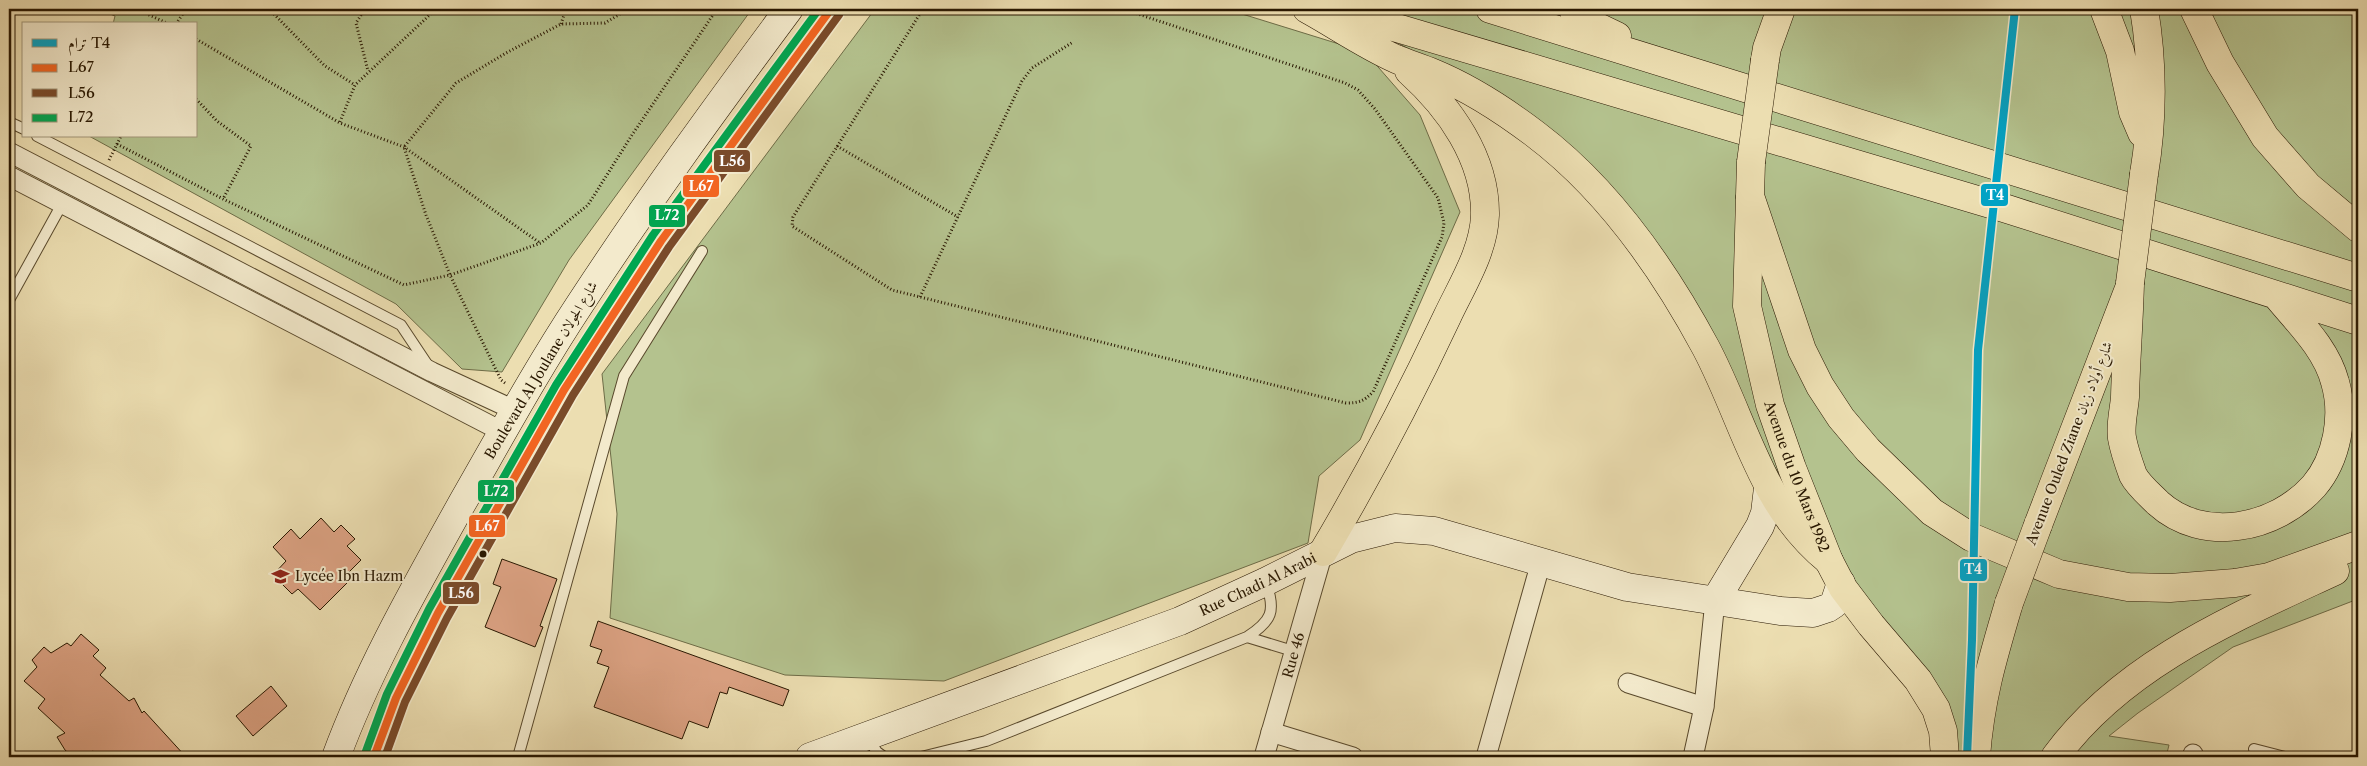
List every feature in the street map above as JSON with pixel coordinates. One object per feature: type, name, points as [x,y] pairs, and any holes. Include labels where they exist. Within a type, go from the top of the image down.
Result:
[{"type":"main road","name":"Boulevard Al Joulane شارع الجولان","points":[[336,757],[366,682],[386,640],[513,413],[579,304],[635,222],[789,9]]},
{"type":"main road","points":[[374,757],[396,698],[438,613],[564,390],[661,240],[831,9]]},
{"type":"main road","points":[[1307,9],[1395,59],[1434,73],[1519,123],[1554,150],[1601,195],[1628,227],[1663,276],[1706,349],[1768,488],[1798,533],[1835,572]]},
{"type":"main road","points":[[1333,9],[2004,208],[2358,321]]},
{"type":"main road","points":[[1490,9],[2358,278]]},
{"type":"main road","points":[[1573,9],[1592,24],[1681,68]]},
{"type":"main road","points":[[1760,9],[1766,54]]},
{"type":"main road","points":[[1766,54],[1781,9]]},
{"type":"main road","points":[[2104,9],[2120,52],[2146,161]]},
{"type":"main road","points":[[2144,9],[2150,80],[2146,161],[2130,284],[2122,438],[2134,477],[2148,495],[2165,510],[2187,522],[2216,528],[2244,525],[2268,519],[2294,505],[2315,485],[2327,464],[2335,443],[2339,421],[2335,382],[2328,362],[2310,336],[2276,295]]},
{"type":"main road","points":[[2194,9],[2220,63],[2265,137],[2308,186],[2358,228]]},
{"type":"main road","name":"Avenue du 10 Mars 1982","points":[[1766,54],[1751,162],[1747,306],[1770,405],[1792,468],[1835,572],[1871,625],[1918,680],[1936,709],[1943,731],[1945,757]]},
{"type":"main road","points":[[1323,552],[1369,475],[1436,341],[1474,258],[1485,216],[1484,197],[1479,176],[1459,129],[1433,92],[1395,59]]},
{"type":"main road","points":[[1750,196],[1802,350],[1820,386],[1841,418],[1868,450],[1932,512],[1971,537],[2059,574],[2128,587],[2170,588],[2226,584],[2270,577],[2358,545]]},
{"type":"main road","name":"Avenue Ouled Ziane شارع أولاد زيان","points":[[1976,757],[1978,720],[1984,686],[2009,603],[2130,284]]},
{"type":"main road","points":[[1715,601],[1760,526],[1765,513],[1768,488]]},
{"type":"main road","name":"Rue Chadi Al Arabi","points":[[810,757],[1180,621],[1266,582],[1351,539],[1374,531],[1416,528],[1434,531],[1627,586],[1780,611],[1813,613],[1834,604],[1835,572]]},
{"type":"main road","points":[[2055,757],[2072,734],[2107,699],[2144,670],[2236,619],[2358,560]]},
{"type":"street","points":[[9,152],[513,413]]},
{"type":"street","points":[[9,176],[54,200],[513,413]]},
{"type":"street","points":[[54,200],[61,179]]},
{"type":"street","name":"Rue 46","points":[[1264,757],[1323,552]]},
{"type":"street","points":[[1486,757],[1541,562]]},
{"type":"street","points":[[1693,757],[1704,707],[1715,601]]},
{"type":"street","points":[[1628,683],[1704,707]]},
{"type":"street","points":[[1271,732],[1353,757]]},
{"type":"lane","points":[[9,122],[22,128]]},
{"type":"lane","points":[[41,138],[401,325],[432,372]]},
{"type":"lane","points":[[9,300],[54,200]]},
{"type":"lane","points":[[518,757],[624,376],[702,251]]},
{"type":"lane","points":[[921,757],[986,741],[1247,637],[1262,627],[1270,617],[1272,602],[1266,582]]},
{"type":"lane","points":[[1247,637],[1293,651]]},
{"type":"lane","points":[[866,737],[877,752],[884,757]]},
{"type":"lane","points":[[2254,749],[2285,757]]},
{"type":"path","points":[[136,9],[165,22]]},
{"type":"path","points":[[177,22],[186,9]]},
{"type":"path","points":[[269,9],[325,66],[354,86]]},
{"type":"path","points":[[365,9],[356,23],[368,71]]},
{"type":"path","points":[[340,123],[354,86],[436,9]]},
{"type":"path","points":[[561,24],[566,9]]},
{"type":"path","points":[[404,147],[456,83],[506,53],[561,24],[605,22],[628,9]]},
{"type":"path","points":[[117,144],[223,198],[404,285],[450,275],[541,243],[588,206],[632,135],[717,9]]},
{"type":"path","points":[[923,9],[793,217],[792,226],[892,290],[1346,403],[1358,403],[1373,392],[1442,237],[1444,223],[1438,198],[1375,109],[1358,90],[1345,83],[1122,9]]},
{"type":"path","points":[[198,40],[340,123],[404,147],[541,243]]},
{"type":"path","points":[[920,297],[1022,81],[1032,68],[1073,42]]},
{"type":"path","points":[[198,101],[217,121],[251,146],[223,198]]},
{"type":"path","points":[[104,171],[120,138]]},
{"type":"path","points":[[838,146],[958,217]]},
{"type":"path","points":[[404,147],[426,215],[450,275],[501,380],[513,413]]},
{"type":"green space","points":[[98,9],[752,9],[569,260],[502,372],[462,369],[396,304],[93,138],[198,138],[198,22],[114,22],[115,16]]},
{"type":"green space","points":[[875,9],[1226,9],[1365,52],[1420,115],[1460,212],[1360,440],[1319,476],[1308,543],[944,681],[785,675],[610,618],[617,514],[602,374]]},
{"type":"green space","points":[[1313,9],[2358,9],[2358,599],[2233,647],[2138,713],[2109,736],[2169,745],[2166,757],[1960,757],[1944,709],[1823,545],[1745,419],[1679,289],[1502,99],[1383,35]]},
{"type":"building","points":[[321,518],[334,532],[341,525],[355,539],[347,546],[361,560],[343,578],[347,583],[320,610],[298,589],[292,594],[273,575],[286,561],[273,547],[291,529],[300,539]]},
{"type":"building","points":[[502,559],[557,579],[540,626],[543,627],[535,647],[485,627],[501,587],[493,584]]},
{"type":"building","points":[[598,621],[789,690],[783,706],[729,687],[727,694],[720,692],[708,728],[689,721],[682,739],[594,707],[609,667],[597,663],[602,650],[590,646]]},
{"type":"building","points":[[81,634],[99,650],[93,656],[106,668],[100,675],[129,701],[134,698],[142,713],[144,711],[186,757],[100,757],[93,751],[83,757],[73,757],[65,750],[57,737],[65,733],[38,708],[45,699],[24,681],[37,667],[32,660],[44,647],[51,653],[67,643],[71,646]]},
{"type":"building","points":[[271,686],[287,706],[253,736],[236,716]]},
{"type":"tram line","name":"T4","points":[[1967,757],[1972,640],[1978,350],[2015,9]]},
{"type":"transit line","name":"L72","points":[[365,754],[387,694],[429,609],[556,385],[653,235],[819,9]]},
{"type":"transit line","name":"L67","points":[[374,757],[396,698],[438,613],[564,390],[661,241],[831,9]]},
{"type":"transit line","name":"L56","points":[[385,757],[405,702],[447,618],[573,395],[669,247],[839,15]]},
{"type":"place","name":"Lycée Ibn Hazm","points":[[281,576]]}]
